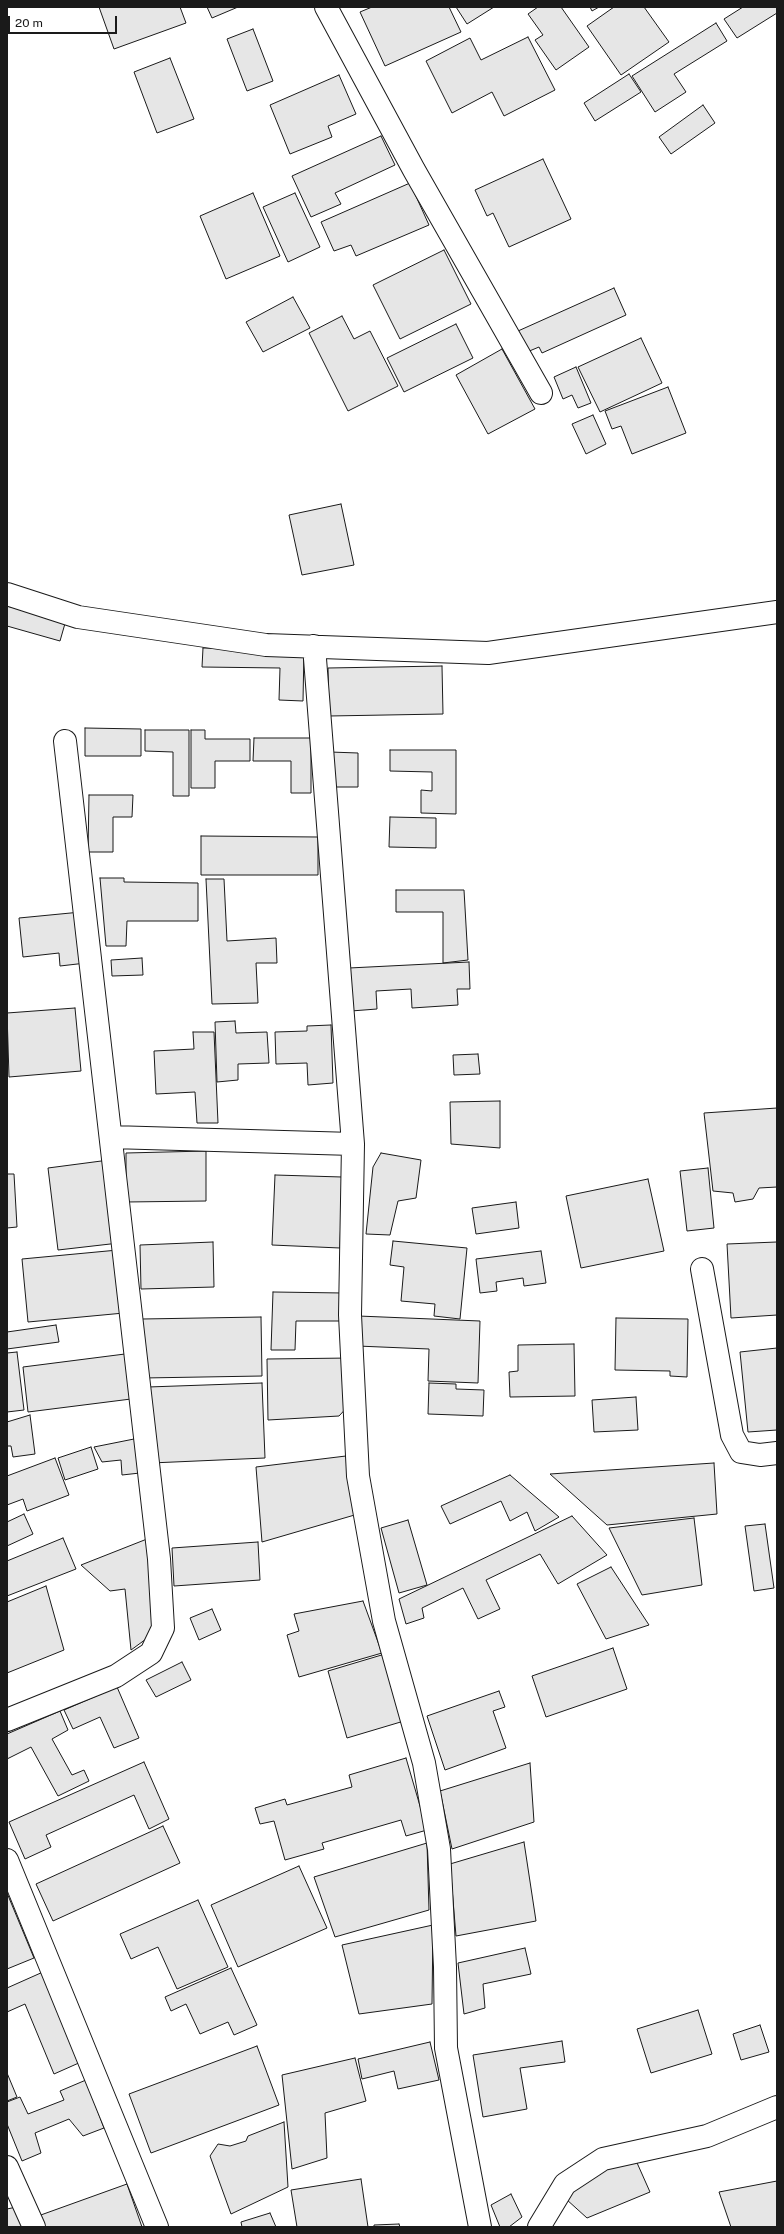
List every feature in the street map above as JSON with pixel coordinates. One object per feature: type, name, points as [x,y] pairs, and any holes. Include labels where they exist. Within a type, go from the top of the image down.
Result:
[{"type":"street","points":[[326,7],[414,170],[541,394]]},
{"type":"street","points":[[7,594],[78,617],[266,645],[488,653],[777,612]]},
{"type":"street","points":[[314,646],[353,1144],[350,1315],[358,1476],[384,1621],[424,1763],[439,1849],[445,1968],[446,2048],[480,2227]]},
{"type":"street","points":[[7,1720],[116,1676],[151,1653],[163,1628],[159,1559],[66,740]]},
{"type":"street","points":[[111,1137],[353,1144]]},
{"type":"street","points":[[702,1269],[732,1435],[741,1452],[760,1455],[777,1453]]},
{"type":"street","points":[[7,1860],[157,2227]]},
{"type":"street","points":[[539,2227],[565,2184],[603,2159],[707,2136],[777,2107]]},
{"type":"street","points":[[7,2167],[34,2227]]},
{"type":"building","points":[[99,7],[180,7],[186,23],[114,49]]},
{"type":"building","points":[[207,7],[238,7],[212,18]]},
{"type":"building","points":[[372,7],[449,7],[461,32],[385,66],[360,12]]},
{"type":"building","points":[[456,7],[494,7],[467,24]]},
{"type":"building","points":[[538,7],[561,7],[589,47],[556,70],[535,40],[543,35],[528,14]]},
{"type":"building","points":[[590,7],[599,7],[592,11]]},
{"type":"building","points":[[614,7],[644,7],[669,42],[621,75],[587,26]]},
{"type":"building","points":[[743,7],[777,7],[777,13],[737,38],[724,19]]},
{"type":"building","points":[[716,23],[727,41],[674,74],[686,92],[655,112],[632,76]]},
{"type":"building","points":[[253,29],[273,81],[247,91],[227,39]]},
{"type":"building","points":[[528,37],[555,90],[504,116],[492,92],[452,113],[426,61],[470,38],[481,60]]},
{"type":"building","points":[[170,58],[194,119],[157,133],[134,72]]},
{"type":"building","points":[[629,74],[641,92],[595,121],[584,103]]},
{"type":"building","points":[[339,75],[356,114],[328,126],[332,137],[290,154],[270,105]]},
{"type":"building","points":[[703,105],[715,123],[671,154],[659,137]]},
{"type":"building","points":[[381,136],[395,165],[335,193],[341,204],[311,217],[292,176]]},
{"type":"building","points":[[543,159],[571,219],[509,247],[493,213],[487,216],[475,190]]},
{"type":"building","points":[[410,183],[429,225],[356,256],[351,245],[334,251],[321,222]]},
{"type":"building","points":[[253,193],[280,256],[226,279],[200,216]]},
{"type":"building","points":[[295,193],[320,247],[288,262],[263,207]]},
{"type":"building","points":[[444,250],[471,304],[400,339],[373,285]]},
{"type":"building","points":[[614,288],[626,315],[542,353],[539,347],[527,352],[518,331]]},
{"type":"building","points":[[293,297],[310,328],[263,352],[246,322]]},
{"type":"building","points":[[342,316],[354,339],[370,331],[398,386],[348,411],[309,333]]},
{"type":"building","points":[[456,324],[473,358],[404,392],[387,358]]},
{"type":"building","points":[[641,338],[662,383],[600,412],[578,367]]},
{"type":"building","points":[[502,349],[535,409],[488,434],[456,375]]},
{"type":"building","points":[[576,367],[591,403],[578,408],[572,395],[563,399],[554,377]]},
{"type":"building","points":[[668,387],[686,433],[632,454],[621,426],[612,429],[605,411]]},
{"type":"building","points":[[593,415],[606,444],[586,454],[572,424]]},
{"type":"building","points":[[341,504],[354,565],[302,575],[289,515]]},
{"type":"building","points":[[7,606],[66,620],[60,641],[7,626]]},
{"type":"building","points":[[203,648],[304,650],[303,701],[279,700],[280,668],[202,667]]},
{"type":"building","points":[[442,666],[443,714],[329,716],[328,668]]},
{"type":"building","points":[[85,728],[141,729],[141,756],[85,756]]},
{"type":"building","points":[[145,730],[189,730],[189,796],[173,796],[173,752],[145,751]]},
{"type":"building","points":[[191,730],[205,730],[205,739],[250,739],[250,761],[215,761],[215,788],[191,788]]},
{"type":"building","points":[[254,738],[311,738],[311,793],[291,793],[291,761],[253,761]]},
{"type":"building","points":[[390,750],[456,750],[456,814],[421,813],[421,790],[432,791],[432,772],[390,771]]},
{"type":"building","points":[[330,752],[358,753],[358,787],[330,787]]},
{"type":"building","points":[[89,795],[133,795],[132,817],[113,817],[113,852],[88,852]]},
{"type":"building","points":[[390,817],[436,818],[436,848],[389,847]]},
{"type":"building","points":[[201,836],[318,837],[318,875],[201,875]]},
{"type":"building","points":[[100,878],[124,878],[124,882],[198,883],[198,921],[127,921],[126,946],[106,946]]},
{"type":"building","points":[[206,879],[224,879],[227,941],[276,938],[277,963],[256,963],[258,1003],[212,1004]]},
{"type":"building","points":[[396,890],[464,890],[468,960],[443,963],[443,912],[396,912]]},
{"type":"building","points":[[81,912],[86,963],[60,966],[59,953],[23,957],[19,918]]},
{"type":"building","points":[[142,958],[143,975],[112,976],[111,960]]},
{"type":"building","points":[[469,962],[470,989],[457,989],[458,1005],[412,1008],[411,989],[376,991],[377,1009],[351,1011],[349,968]]},
{"type":"building","points":[[75,1008],[81,1071],[9,1077],[7,1013]]},
{"type":"building","points":[[235,1021],[236,1033],[267,1032],[269,1063],[238,1064],[238,1080],[217,1082],[215,1022]]},
{"type":"building","points":[[331,1025],[333,1083],[308,1085],[307,1063],[276,1064],[275,1032],[307,1031],[307,1026]]},
{"type":"building","points":[[193,1032],[214,1032],[218,1123],[197,1123],[195,1092],[156,1094],[154,1051],[194,1049]]},
{"type":"building","points":[[478,1054],[480,1074],[454,1075],[453,1055]]},
{"type":"building","points":[[500,1101],[500,1148],[451,1144],[450,1102]]},
{"type":"building","points":[[777,1108],[777,1187],[759,1188],[753,1199],[735,1202],[733,1193],[713,1191],[704,1113]]},
{"type":"building","points":[[206,1151],[206,1201],[126,1202],[126,1153]]},
{"type":"building","points":[[381,1153],[421,1160],[416,1198],[398,1201],[390,1235],[366,1234],[373,1167]]},
{"type":"building","points":[[109,1160],[119,1243],[58,1250],[48,1168]]},
{"type":"building","points":[[708,1168],[714,1228],[687,1231],[680,1171]]},
{"type":"building","points":[[7,1174],[14,1174],[17,1227],[7,1228]]},
{"type":"building","points":[[275,1175],[342,1177],[340,1248],[272,1245]]},
{"type":"building","points":[[648,1179],[664,1251],[581,1268],[566,1196]]},
{"type":"building","points":[[516,1202],[519,1228],[476,1234],[472,1208]]},
{"type":"building","points":[[393,1241],[467,1248],[460,1319],[434,1316],[435,1304],[401,1301],[404,1267],[390,1265]]},
{"type":"building","points":[[213,1242],[214,1287],[141,1289],[140,1245]]},
{"type":"building","points":[[777,1242],[777,1315],[731,1318],[727,1244]]},
{"type":"building","points":[[118,1250],[124,1313],[28,1322],[22,1259]]},
{"type":"building","points":[[541,1251],[546,1283],[524,1286],[523,1278],[496,1282],[497,1291],[480,1293],[476,1259]]},
{"type":"building","points":[[273,1292],[343,1293],[342,1321],[296,1321],[295,1350],[271,1350]]},
{"type":"building","points":[[358,1316],[480,1321],[478,1383],[428,1381],[429,1349],[357,1346]]},
{"type":"building","points":[[261,1317],[262,1376],[143,1378],[142,1319]]},
{"type":"building","points":[[616,1318],[688,1319],[687,1377],[670,1376],[670,1371],[615,1370]]},
{"type":"building","points":[[56,1325],[59,1342],[7,1349],[7,1332]]},
{"type":"building","points":[[574,1344],[575,1396],[510,1397],[509,1372],[518,1371],[518,1345]]},
{"type":"building","points":[[777,1348],[777,1430],[748,1432],[740,1352]]},
{"type":"building","points":[[17,1352],[24,1410],[7,1412],[7,1353]]},
{"type":"building","points":[[125,1354],[131,1399],[28,1412],[23,1367]]},
{"type":"building","points":[[351,1358],[352,1402],[339,1416],[268,1420],[267,1359]]},
{"type":"building","points":[[262,1383],[265,1458],[151,1463],[148,1387]]},
{"type":"building","points":[[429,1383],[456,1384],[456,1389],[484,1390],[483,1416],[428,1414]]},
{"type":"building","points":[[636,1397],[638,1430],[594,1432],[592,1400]]},
{"type":"building","points":[[30,1415],[35,1454],[13,1457],[11,1446],[7,1446],[7,1422]]},
{"type":"building","points":[[139,1438],[140,1473],[122,1475],[121,1460],[102,1462],[94,1447]]},
{"type":"building","points":[[91,1447],[98,1469],[65,1480],[58,1458]]},
{"type":"building","points":[[346,1456],[358,1514],[262,1542],[256,1467]]},
{"type":"building","points":[[55,1458],[69,1495],[27,1511],[23,1499],[7,1505],[7,1476]]},
{"type":"building","points":[[714,1463],[717,1514],[607,1525],[550,1474]]},
{"type":"building","points":[[510,1475],[559,1517],[535,1531],[527,1512],[510,1521],[501,1501],[450,1524],[441,1506]]},
{"type":"building","points":[[24,1514],[33,1534],[7,1546],[7,1522]]},
{"type":"building","points":[[572,1516],[607,1555],[558,1584],[540,1554],[486,1580],[500,1609],[478,1619],[463,1588],[422,1608],[424,1618],[406,1624],[399,1599]]},
{"type":"building","points":[[694,1518],[702,1585],[642,1595],[609,1528]]},
{"type":"building","points":[[408,1520],[427,1585],[399,1593],[381,1528]]},
{"type":"building","points":[[765,1524],[774,1588],[754,1591],[745,1526]]},
{"type":"building","points":[[63,1538],[76,1569],[7,1596],[7,1561]]},
{"type":"building","points":[[147,1539],[157,1631],[131,1650],[125,1589],[110,1591],[81,1565]]},
{"type":"building","points":[[258,1542],[260,1580],[174,1586],[172,1548]]},
{"type":"building","points":[[611,1567],[649,1625],[606,1639],[577,1584]]},
{"type":"building","points":[[46,1586],[64,1650],[7,1673],[7,1602]]},
{"type":"building","points":[[363,1601],[382,1653],[299,1677],[287,1635],[299,1631],[294,1614]]},
{"type":"building","points":[[212,1609],[221,1630],[199,1640],[190,1618]]},
{"type":"building","points":[[613,1648],[627,1689],[546,1717],[532,1676]]},
{"type":"building","points":[[385,1654],[404,1721],[347,1738],[328,1671]]},
{"type":"building","points":[[182,1662],[191,1680],[156,1697],[146,1680]]},
{"type":"building","points":[[117,1687],[139,1738],[114,1748],[100,1717],[73,1729],[64,1710]]},
{"type":"building","points":[[499,1691],[505,1707],[493,1711],[506,1748],[445,1770],[427,1716]]},
{"type":"building","points":[[60,1711],[68,1730],[52,1739],[72,1775],[84,1770],[89,1781],[58,1796],[31,1747],[7,1759],[7,1734]]},
{"type":"building","points":[[406,1758],[427,1830],[406,1836],[401,1820],[322,1843],[324,1849],[285,1860],[274,1821],[260,1824],[255,1808],[285,1799],[287,1805],[352,1787],[349,1775]]},
{"type":"building","points":[[144,1762],[169,1819],[149,1829],[134,1795],[46,1835],[51,1847],[25,1859],[9,1822]]},
{"type":"building","points":[[530,1763],[534,1822],[452,1849],[440,1791]]},
{"type":"building","points":[[163,1826],[180,1863],[53,1921],[36,1884]]},
{"type":"building","points":[[524,1842],[536,1921],[456,1936],[450,1864]]},
{"type":"building","points":[[427,1843],[429,1910],[335,1937],[314,1877]]},
{"type":"building","points":[[299,1866],[327,1928],[238,1967],[211,1905]]},
{"type":"building","points":[[7,1893],[34,1958],[7,1969]]},
{"type":"building","points":[[198,1900],[228,1967],[177,1989],[158,1947],[131,1959],[120,1934]]},
{"type":"building","points":[[433,1925],[432,2004],[359,2014],[342,1945]]},
{"type":"building","points":[[525,1948],[531,1974],[483,1984],[485,2008],[464,2014],[458,1963]]},
{"type":"building","points":[[231,1968],[257,2025],[234,2035],[228,2022],[200,2034],[186,2004],[171,2011],[165,1997]]},
{"type":"building","points":[[43,1972],[81,2062],[54,2074],[25,2004],[7,2012],[7,1988]]},
{"type":"building","points":[[698,2010],[712,2054],[651,2073],[637,2029]]},
{"type":"building","points":[[760,2025],[769,2052],[741,2060],[733,2034]]},
{"type":"building","points":[[562,2041],[565,2062],[520,2068],[527,2109],[483,2117],[473,2055]]},
{"type":"building","points":[[430,2042],[439,2080],[398,2089],[394,2071],[362,2079],[358,2059]]},
{"type":"building","points":[[257,2046],[279,2105],[151,2153],[129,2094]]},
{"type":"building","points":[[355,2058],[366,2101],[325,2113],[327,2158],[292,2169],[282,2075]]},
{"type":"building","points":[[7,2073],[17,2097],[7,2101]]},
{"type":"building","points":[[86,2080],[104,2128],[83,2136],[69,2119],[35,2133],[41,2153],[22,2161],[7,2124],[7,2102],[20,2097],[28,2114],[64,2100],[60,2091]]},
{"type":"building","points":[[284,2122],[288,2187],[231,2214],[210,2156],[218,2144],[230,2146],[246,2141],[248,2136]]},
{"type":"building","points":[[634,2156],[650,2192],[587,2218],[566,2199],[582,2176]]},
{"type":"building","points":[[361,2179],[368,2227],[297,2227],[291,2190]]},
{"type":"building","points":[[777,2181],[777,2227],[731,2227],[719,2192]]},
{"type":"building","points":[[127,2184],[142,2227],[41,2227],[38,2216]]},
{"type":"building","points":[[511,2194],[522,2217],[509,2227],[500,2227],[491,2205]]},
{"type":"building","points":[[21,2206],[25,2227],[7,2227],[7,2209]]},
{"type":"building","points":[[270,2213],[276,2227],[242,2227],[241,2222]]},
{"type":"building","points":[[399,2224],[400,2227],[374,2227],[374,2225]]}]
